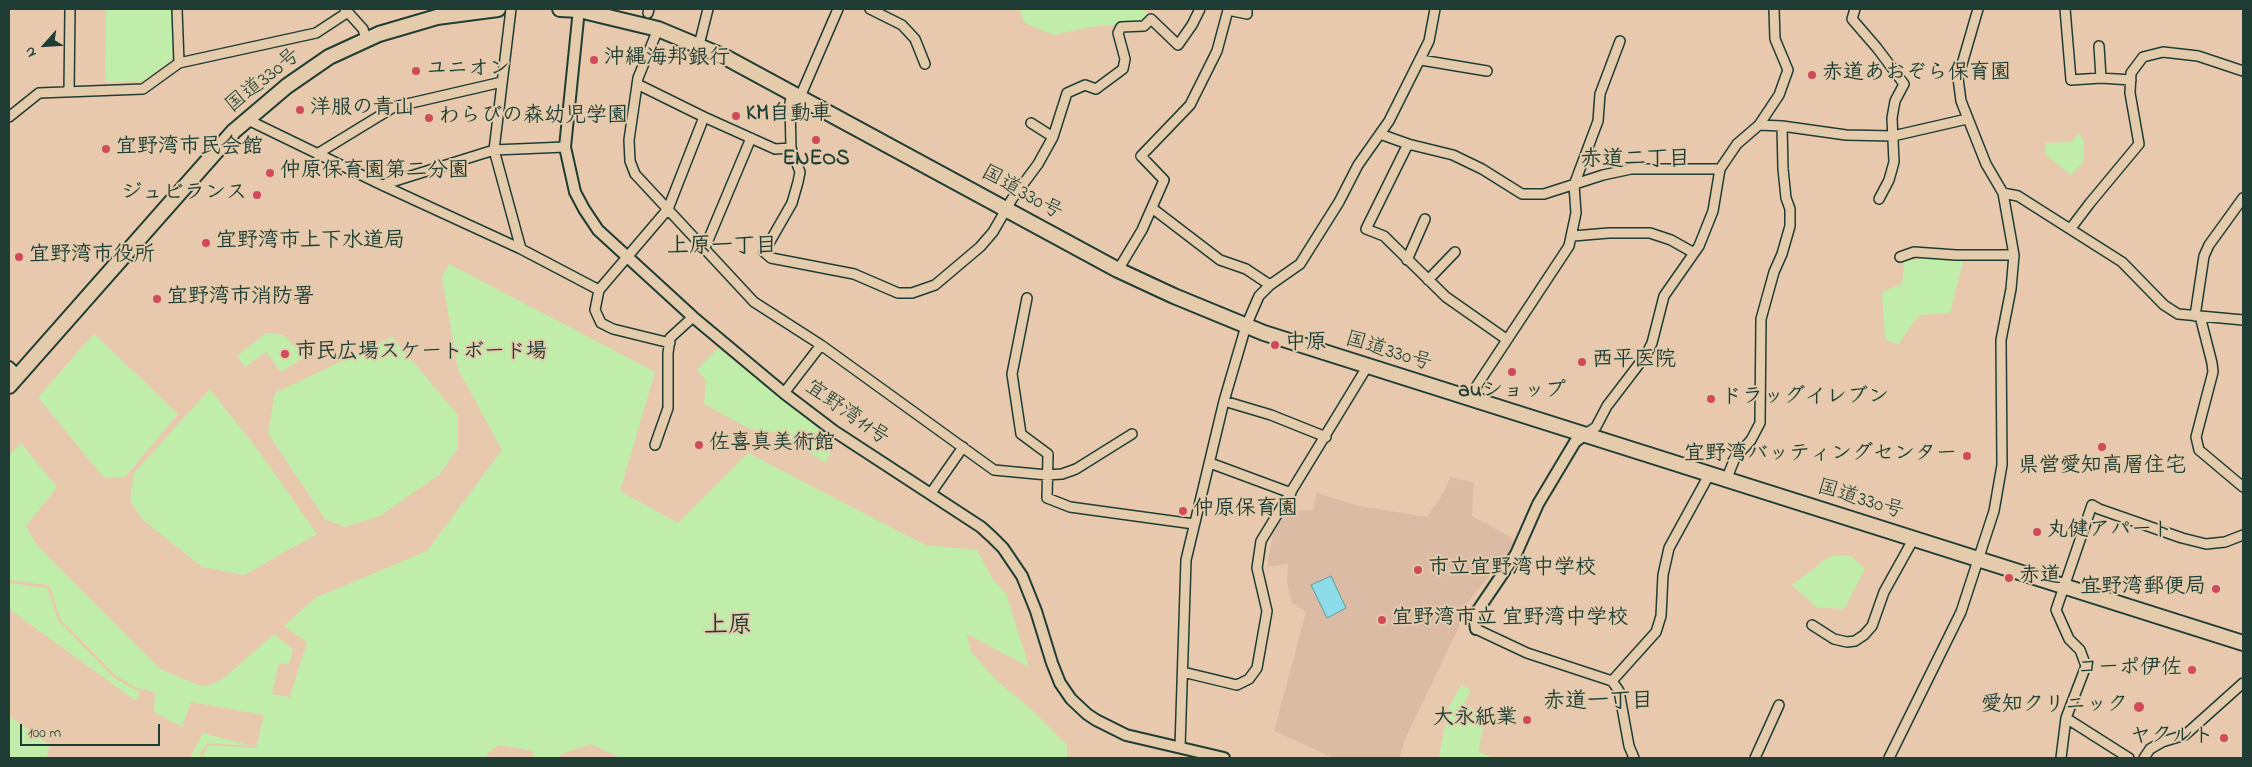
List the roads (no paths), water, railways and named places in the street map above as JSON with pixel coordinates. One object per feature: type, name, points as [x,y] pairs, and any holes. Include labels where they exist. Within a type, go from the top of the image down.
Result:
[{"type":"highway","name":"国道330号","points":[[12,376],[246,119],[307,71],[329,57],[366,39],[405,25],[437,17],[498,9]]},
{"type":"highway","name":"国道330号","points":[[560,9],[579,10],[658,28],[725,56],[1118,270],[1246,326],[1468,399],[2243,643]]},
{"type":"street","points":[[69,92],[70,9]]},
{"type":"street","points":[[177,9],[179,62]]},
{"type":"street","points":[[511,9],[494,150],[521,250]]},
{"type":"street","points":[[698,45],[708,9]]},
{"type":"street","points":[[838,9],[796,95],[790,103],[792,148],[800,172],[792,203],[764,252],[771,258],[854,274],[898,293],[912,293],[935,285],[973,253],[993,232],[1006,209],[1038,164],[1053,137],[1067,94],[1085,85],[1096,89],[1123,69],[1124,60],[1118,33],[1121,27],[1144,26],[1150,20],[1178,45],[1192,26],[1200,9]]},
{"type":"street","points":[[870,9],[902,25],[915,39],[925,64]]},
{"type":"street","points":[[1118,270],[1142,230],[1164,180],[1141,156],[1190,105],[1217,51],[1224,10],[1247,14],[1247,9]]},
{"type":"street","points":[[1183,751],[1186,560],[1224,401],[1246,326],[1259,296],[1270,285],[1300,264],[1339,202],[1358,165],[1389,121],[1430,41],[1435,9]]},
{"type":"street","points":[[1634,758],[1629,746],[1618,691],[1612,681],[1527,653],[1476,629],[1474,616],[1516,554],[1538,504],[1575,442],[1596,427],[1607,406],[1646,355],[1652,343],[1664,296],[1699,246],[1713,211],[1720,169],[1737,144],[1759,125],[1779,95],[1788,70],[1775,38],[1774,9]]},
{"type":"street","points":[[1855,9],[1852,19],[1904,84],[1893,110],[1894,162],[1889,180],[1879,199]]},
{"type":"street","points":[[1888,758],[1961,612],[1994,511],[2002,465],[2002,340],[2011,289],[2014,255],[2003,194],[1986,164],[1967,119],[1961,101],[1958,78],[1978,9]]},
{"type":"street","points":[[2065,9],[2071,80],[2102,78],[2131,80]]},
{"type":"street","name":"宜野湾11号","points":[[579,10],[565,147],[572,184],[584,209],[598,230],[693,317],[784,393],[834,431],[981,527],[1003,548],[1014,563],[1036,611],[1056,674],[1071,699],[1096,720],[1111,728],[1183,751],[1224,758]]},
{"type":"street","points":[[9,117],[39,93],[143,89],[179,62],[316,33],[346,11],[363,29],[366,39]]},
{"type":"street","points":[[658,28],[637,84],[629,140],[630,161],[636,174],[704,250],[754,302],[821,345],[994,470],[1047,475],[1062,474],[1076,469],[1132,434]]},
{"type":"street","points":[[1468,399],[1506,339],[1565,253],[1573,236],[1576,213],[1574,185],[1598,121],[1600,94],[1620,41]]},
{"type":"street","points":[[2099,46],[2102,78]]},
{"type":"street","points":[[2071,228],[2090,202],[2139,144],[2130,93],[2131,73],[2142,57],[2163,52],[2198,56],[2243,71]]},
{"type":"street","points":[[1421,60],[1487,71]]},
{"type":"street","points":[[317,154],[394,107],[502,82]]},
{"type":"street","points":[[637,84],[775,149],[792,148]]},
{"type":"street","points":[[670,342],[613,329],[601,323],[595,310],[599,290],[668,209],[704,117]]},
{"type":"street","points":[[246,119],[382,186],[521,250],[599,290]]},
{"type":"street","points":[[1759,125],[1782,126],[1846,135],[1893,136],[1967,119]]},
{"type":"street","points":[[1031,123],[1053,137]]},
{"type":"street","points":[[1726,480],[1735,458],[1751,440],[1760,423],[1762,319],[1774,272],[1790,226],[1790,209],[1786,198],[1783,170],[1782,126]]},
{"type":"street","points":[[1380,134],[1408,144],[1453,155],[1482,169],[1522,194],[1544,194],[1603,175],[1631,169],[1720,169]]},
{"type":"street","points":[[704,250],[751,138]]},
{"type":"street","points":[[1408,144],[1366,228],[1384,236],[1446,297],[1506,339]]},
{"type":"street","points":[[382,186],[494,150],[565,147]]},
{"type":"street","points":[[2003,194],[2018,196],[2122,262],[2164,305],[2178,314],[2243,320]]},
{"type":"street","points":[[2243,198],[2209,245],[2204,256],[2197,316],[2212,362],[2213,372],[2196,437],[2199,450],[2243,487]]},
{"type":"street","points":[[1152,208],[1220,260],[1246,269],[1270,285]]},
{"type":"street","points":[[1407,260],[1425,219]]},
{"type":"street","points":[[1573,236],[1609,233],[1650,233],[1671,240],[1694,253]]},
{"type":"street","points":[[1428,280],[1455,252]]},
{"type":"street","points":[[1900,257],[1914,252],[1956,255],[2014,255]]},
{"type":"street","points":[[1027,298],[1012,374],[1021,434],[1048,454],[1046,498],[1070,507],[1194,524]]},
{"type":"street","points":[[655,444],[668,408],[670,338],[693,317]]},
{"type":"street","points":[[784,393],[821,345]]},
{"type":"street","points":[[1183,672],[1237,685],[1249,679],[1257,668],[1267,611],[1257,568],[1261,541],[1368,367]]},
{"type":"street","points":[[1224,401],[1271,415],[1326,437]]},
{"type":"street","points":[[931,493],[963,447]]},
{"type":"street","points":[[1210,463],[1291,493]]},
{"type":"street","points":[[1612,681],[1656,632],[1661,616],[1663,575],[1669,548],[1708,475]]},
{"type":"street","points":[[2061,758],[2066,718],[2086,666],[2080,650],[2069,640],[2056,610],[2092,505],[2182,538],[2206,544],[2225,542],[2243,535]]},
{"type":"street","points":[[1812,625],[1834,639],[1847,642],[1855,641],[1864,636],[1872,626],[1884,592],[1914,538]]},
{"type":"street","points":[[2144,758],[2150,749],[2162,742],[2185,735],[2243,683]]},
{"type":"street","points":[[1755,758],[1780,705]]},
{"type":"street","points":[[2066,718],[2129,758]]},
{"type":"water","points":[[1331,576],[1346,608],[1327,618],[1311,585]]},
{"type":"place","name":"沖縄海邦銀行","points":[[594,60]]},
{"type":"place","name":"ユニオン","points":[[416,71]]},
{"type":"place","name":"赤道あおぞら保育園","points":[[1812,75]]},
{"type":"place","name":"洋服の青山","points":[[300,110]]},
{"type":"place","name":"KM自動車","points":[[736,116]]},
{"type":"place","name":"わらびの森幼児学園","points":[[429,118]]},
{"type":"place","name":"ENEOS","points":[[816,140]]},
{"type":"place","name":"宜野湾市民会館","points":[[106,149]]},
{"type":"place","name":"仲原保育園第二分園","points":[[270,173]]},
{"type":"place","name":"ジュビランス","points":[[257,195]]},
{"type":"place","name":"宜野湾市上下水道局","points":[[206,243]]},
{"type":"place","name":"宜野湾市役所","points":[[19,257]]},
{"type":"place","name":"宜野湾市消防署","points":[[157,299]]},
{"type":"place","name":"中原","points":[[1275,345]]},
{"type":"place","name":"市民広場スケートボード場","points":[[285,354]]},
{"type":"place","name":"西平医院","points":[[1582,362]]},
{"type":"place","name":"auショップ","points":[[1512,372]]},
{"type":"place","name":"ドラッグイレブン","points":[[1711,399]]},
{"type":"place","name":"佐喜真美術館","points":[[699,445]]},
{"type":"place","name":"県営愛知高層住宅","points":[[2102,447]]},
{"type":"place","name":"宜野湾バッティングセンター","points":[[1967,456]]},
{"type":"place","name":"仲原保育園","points":[[1183,511]]},
{"type":"place","name":"丸健アパート","points":[[2037,532]]},
{"type":"place","name":"市立宜野湾中学校","points":[[1418,570]]},
{"type":"place","name":"赤道","points":[[2009,578]]},
{"type":"place","name":"宜野湾郵便局","points":[[2216,589]]},
{"type":"place","name":"宜野湾市立 宜野湾中学校","points":[[1382,620]]},
{"type":"place","name":"コーポ伊佐","points":[[2192,670]]},
{"type":"place","name":"愛知クリニック","points":[[2139,707]]},
{"type":"place","name":"大永紙業","points":[[1527,720]]},
{"type":"place","name":"ヤクルト","points":[[2224,738]]},
{"type":"district","name":"赤道二丁目","points":[[1635,161]]},
{"type":"district","name":"上原一丁目","points":[[722,248]]},
{"type":"district","name":"上原","points":[[728,628]]},
{"type":"district","name":"赤道一丁目","points":[[1598,703]]}]
